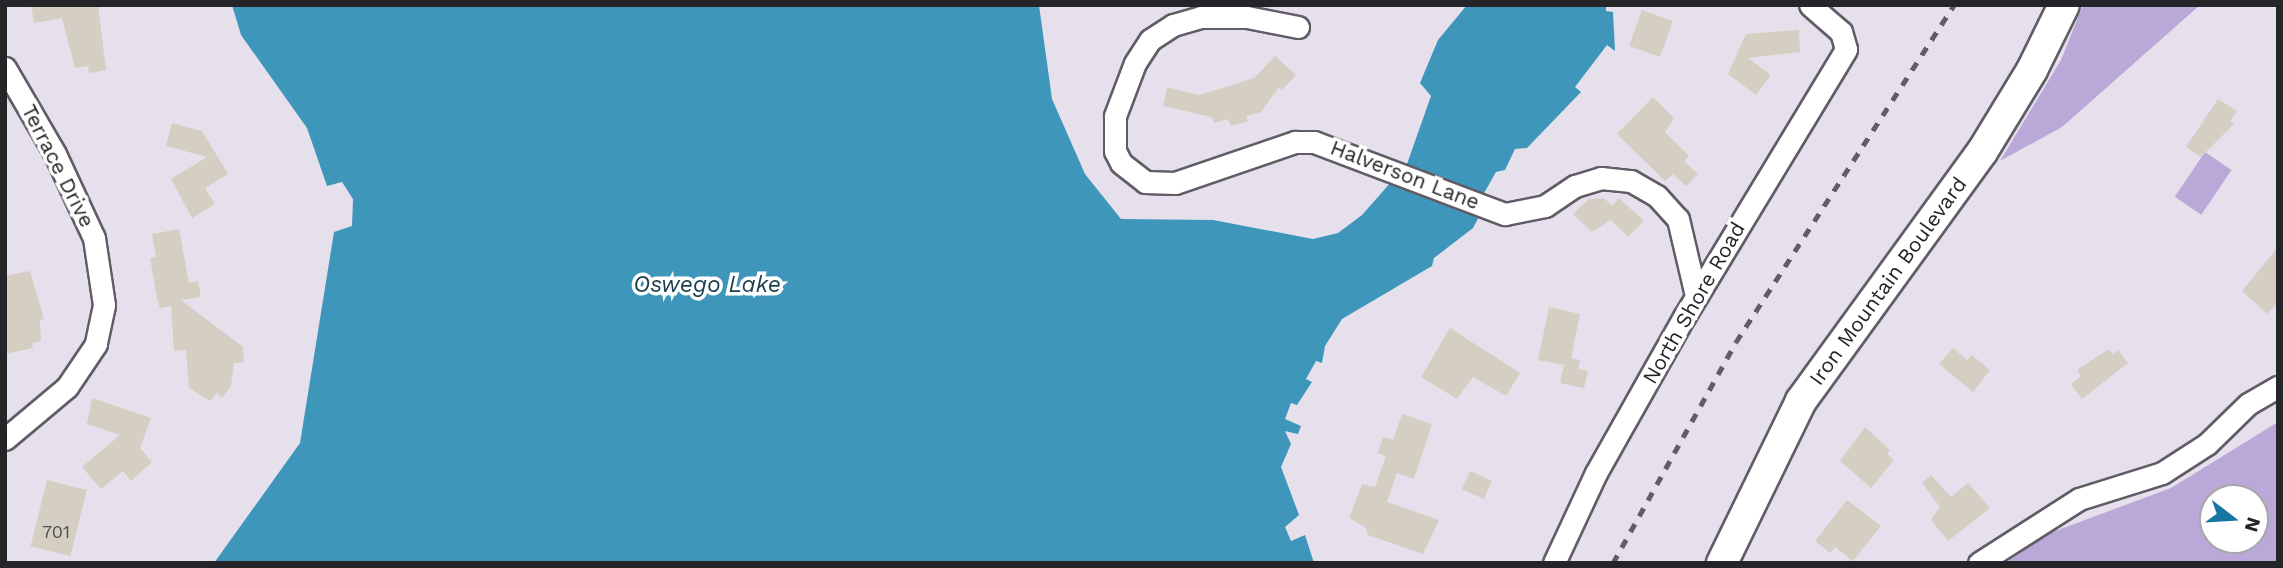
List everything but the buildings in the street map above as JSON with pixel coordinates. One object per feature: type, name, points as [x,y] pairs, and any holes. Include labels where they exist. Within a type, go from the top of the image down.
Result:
[{"type":"street","name":"North Shore Road","points":[[1554,563],[1596,473],[1696,296],[1846,49],[1841,32],[1810,5]]},
{"type":"street","name":"Iron Mountain Boulevard","points":[[1722,563],[1801,401],[1982,152],[2032,70],[2064,5]]},
{"type":"street","name":"Halverson Lane","points":[[1298,27],[1247,17],[1201,17],[1173,24],[1150,40],[1135,63],[1115,116],[1115,151],[1121,163],[1145,182],[1175,183],[1295,142],[1314,142],[1389,167],[1505,214],[1520,214],[1545,206],[1575,186],[1601,178],[1631,181],[1657,196],[1678,219],[1696,296]]},
{"type":"street","name":"Terrace Drive","points":[[5,68],[55,154],[94,237],[104,305],[96,344],[67,387],[5,439]]},
{"type":"street","points":[[1979,563],[2079,499],[2162,473],[2207,444],[2248,404],[2278,387]]},
{"type":"shaded area","points":[[2083,5],[2200,5],[2062,127],[2000,161],[2061,60]]},
{"type":"shaded area","points":[[2205,152],[2232,170],[2201,215],[2175,197]]},
{"type":"shaded area","points":[[2278,422],[2278,563],[2006,563],[2050,533],[2171,488]]},
{"type":"water","name":"Oswego Lake","points":[[232,5],[1039,5],[1052,99],[1085,174],[1121,219],[1213,220],[1313,239],[1338,233],[1362,215],[1407,164],[1431,96],[1420,83],[1438,40],[1467,5],[1606,5],[1606,11],[1613,12],[1615,51],[1607,45],[1575,87],[1581,92],[1527,148],[1515,149],[1505,170],[1496,172],[1479,202],[1481,213],[1473,228],[1434,258],[1432,266],[1342,319],[1325,346],[1322,363],[1316,361],[1306,379],[1312,382],[1297,405],[1291,403],[1285,419],[1301,426],[1298,434],[1285,431],[1291,444],[1281,467],[1299,515],[1285,527],[1291,541],[1305,535],[1314,563],[214,563],[300,443],[334,232],[352,226],[353,199],[342,182],[327,186],[307,128],[241,35]]},
{"type":"railway","points":[[1613,563],[1736,342],[1954,5]]}]
